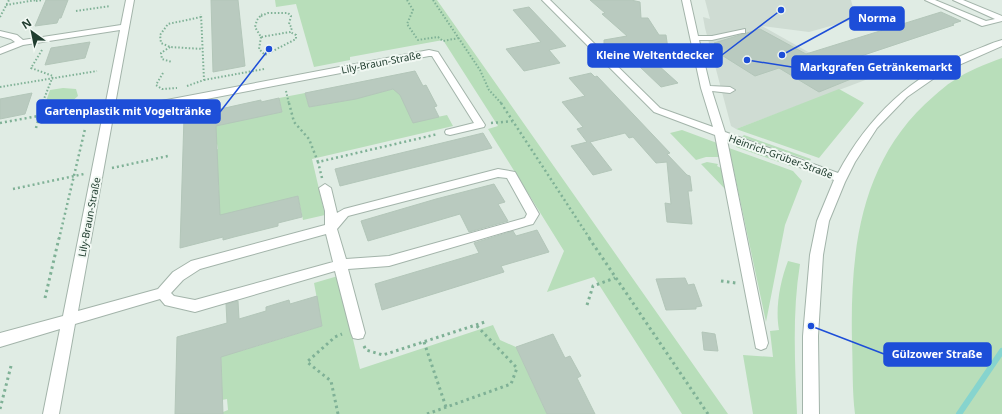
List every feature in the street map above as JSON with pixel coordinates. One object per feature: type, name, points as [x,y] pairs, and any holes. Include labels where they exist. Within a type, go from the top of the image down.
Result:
[{"type":"street","name":"Lily-Braun-Straße","points":[[51,414],[130,0]]},
{"type":"street","points":[[546,0],[657,110],[720,133]]},
{"type":"street","name":"Heinrich-Grüber-Straße","points":[[686,0],[706,88],[720,133],[761,343]]},
{"type":"street","points":[[930,0],[985,24],[1002,19]]},
{"type":"street","points":[[957,0],[1002,19]]},
{"type":"street","points":[[0,51],[21,43],[125,27]]},
{"type":"street","points":[[694,38],[712,38],[742,31]]},
{"type":"street","points":[[0,33],[14,37],[21,43]]},
{"type":"street","points":[[842,179],[861,144],[887,110],[914,86],[940,69],[1002,43]]},
{"type":"street","name":"Lily-Braun-Straße","points":[[109,114],[429,53],[435,54],[480,125]]},
{"type":"street","points":[[706,88],[730,90]]},
{"type":"street","points":[[85,123],[109,114]]},
{"type":"street","points":[[450,132],[480,125]]},
{"type":"street","name":"Heinrich-Grüber-Straße","points":[[720,133],[842,179],[823,222],[815,264],[810,326],[811,414]]},
{"type":"street","points":[[0,340],[163,293],[178,276],[196,265],[331,228],[344,213],[498,173],[511,176],[533,214],[529,221],[389,261],[340,265],[195,306],[170,301],[163,293]]},
{"type":"street","points":[[325,188],[331,211],[331,228],[340,265],[344,272],[358,330]]},
{"type":"path","points":[[0,17],[9,0]]},
{"type":"path","points":[[6,5],[43,0]]},
{"type":"path","points":[[407,0],[413,10],[407,24],[418,40],[438,37],[443,41],[459,38]]},
{"type":"path","points":[[433,0],[480,70],[484,82],[494,98],[503,105],[514,121],[615,278],[708,414]]},
{"type":"path","points":[[76,11],[110,6]]},
{"type":"path","points":[[0,9],[4,8]]},
{"type":"path","points":[[261,37],[290,32],[296,35],[296,39],[265,55],[259,49],[261,37],[255,27],[257,20],[261,15],[280,12],[288,13],[291,16],[289,24],[292,28],[290,32]]},
{"type":"path","points":[[203,49],[170,47],[161,42],[160,35],[165,27],[176,21],[201,16],[203,49],[204,80]]},
{"type":"path","points":[[44,44],[38,58],[30,68],[47,73],[53,76],[52,78]]},
{"type":"path","points":[[170,47],[161,53],[162,59],[172,62]]},
{"type":"path","points":[[163,73],[156,85],[162,89],[183,87],[204,80],[264,69]]},
{"type":"path","points":[[0,87],[96,71]]},
{"type":"path","points":[[36,128],[38,116],[52,78]]},
{"type":"path","points":[[284,81],[294,122],[309,139],[318,162],[325,188]]},
{"type":"path","points":[[0,123],[38,116]]},
{"type":"path","points":[[480,125],[514,121]]},
{"type":"path","points":[[45,298],[85,123]]},
{"type":"path","points":[[318,162],[450,132]]},
{"type":"path","points":[[587,305],[593,286],[615,278]]},
{"type":"path","points":[[338,414],[331,381],[307,362],[335,337],[358,330],[366,350],[383,355],[485,322]]},
{"type":"path","points":[[427,414],[511,384],[517,368],[476,325]]},
{"type":"path","points":[[424,342],[446,407]]},
{"type":"path","points":[[0,409],[12,366]]},
{"type":"shaded area","points":[[705,0],[851,0],[856,19],[809,32],[762,26],[835,67],[853,70],[868,79],[736,129],[731,126],[705,28],[703,17],[710,19]]},
{"type":"green space","points":[[275,0],[437,0],[728,414],[682,414],[594,277],[547,292],[564,251],[488,129],[498,126],[443,40],[350,57],[350,60],[314,67],[296,4],[276,7]]},
{"type":"green space","points":[[1002,58],[1002,414],[855,414],[852,342],[854,274],[864,208],[875,177],[890,148],[909,121],[934,96],[948,84],[964,74]]},
{"type":"green space","points":[[402,87],[413,122],[447,115],[453,126],[312,159],[325,215],[303,220],[298,196],[217,220],[216,191],[219,190],[219,185],[215,185],[217,168],[214,150],[218,149],[217,144],[214,145],[213,123],[282,112],[279,98],[305,93],[309,107],[343,101]]},
{"type":"green space","points":[[63,88],[76,89],[78,96],[66,105],[42,112],[50,90]]},
{"type":"green space","points":[[839,89],[864,103],[819,158],[736,129]]},
{"type":"green space","points":[[682,130],[717,143],[719,157],[706,157],[696,160],[670,133]]},
{"type":"green space","points":[[744,135],[811,159],[810,161],[742,137]]},
{"type":"green space","points":[[737,144],[797,166],[796,168],[736,147]]},
{"type":"green space","points":[[729,148],[793,171],[802,181],[785,225],[766,322]]},
{"type":"green space","points":[[707,162],[718,164],[717,166],[721,168],[726,190],[701,164]]},
{"type":"green space","points":[[788,261],[800,264],[797,282],[795,320],[797,414],[753,414],[743,355],[773,357],[770,331],[779,330],[779,295]]},
{"type":"green space","points":[[338,276],[360,369],[493,325],[500,340],[516,347],[547,414],[223,414],[223,412],[228,410],[227,399],[222,400],[221,351],[241,351],[322,326],[314,283]]},
{"type":"building","points":[[46,0],[68,0],[61,18],[59,18],[57,23],[35,26]]},
{"type":"building","points":[[211,0],[238,0],[245,66],[213,72]]},
{"type":"building","points":[[590,0],[631,0],[640,2],[641,18],[648,18],[659,35],[666,35],[668,49],[638,47],[678,83],[661,87],[617,45],[604,45],[604,40],[627,36],[602,14],[605,13]]},
{"type":"building","points":[[529,7],[566,46],[549,50],[560,63],[524,71],[506,49],[541,42],[513,10]]},
{"type":"building","points":[[941,12],[961,21],[952,24],[954,25],[828,67],[851,79],[819,92],[779,68],[755,76],[712,49],[720,47],[714,43],[760,29],[806,54]]},
{"type":"building","points":[[90,42],[85,58],[45,65],[51,48]]},
{"type":"building","points":[[415,71],[423,86],[426,85],[437,106],[434,107],[439,117],[413,123],[400,95],[393,89],[356,99],[309,107],[305,93]]},
{"type":"building","points":[[591,73],[595,77],[597,76],[670,153],[667,154],[687,175],[690,176],[692,191],[688,191],[692,224],[667,222],[665,203],[671,204],[667,162],[656,163],[633,137],[629,138],[625,133],[590,142],[612,170],[593,175],[571,146],[587,142],[577,129],[583,127],[562,102],[585,96],[569,78]]},
{"type":"building","points":[[32,93],[25,114],[0,119],[0,99]]},
{"type":"building","points":[[279,98],[282,112],[216,126],[220,215],[298,196],[302,217],[278,223],[278,226],[223,240],[223,237],[180,248],[184,117],[261,100],[261,102]]},
{"type":"building","points":[[483,133],[492,148],[340,186],[335,169]]},
{"type":"building","points":[[494,184],[505,202],[498,204],[508,221],[469,232],[460,214],[368,241],[361,221]]},
{"type":"building","points":[[537,230],[549,252],[501,266],[504,272],[382,310],[375,284],[479,253],[474,243],[513,231],[516,236]]},
{"type":"building","points":[[685,278],[688,285],[694,284],[702,306],[696,307],[696,309],[666,310],[656,279]]},
{"type":"building","points":[[317,296],[322,326],[221,357],[223,414],[175,414],[177,337],[227,323],[226,304],[238,301],[239,319],[266,311],[266,307],[289,300],[290,304]]},
{"type":"building","points":[[702,332],[715,334],[718,351],[704,350]]},
{"type":"building","points":[[553,334],[565,358],[570,356],[581,376],[577,378],[595,414],[547,414],[516,347]]},
{"type":"waterway","points":[[959,414],[1002,351]]},
{"type":"place","name":"Kleine Weltentdecker","points":[[781,10]]},
{"type":"place","name":"Gartenplastik mit Vogeltränke","points":[[269,49]]},
{"type":"place","name":"Norma","points":[[782,55]]},
{"type":"place","name":"Markgrafen Getränkemarkt","points":[[747,60]]},
{"type":"place","name":"Gülzower Straße","points":[[811,326]]}]
